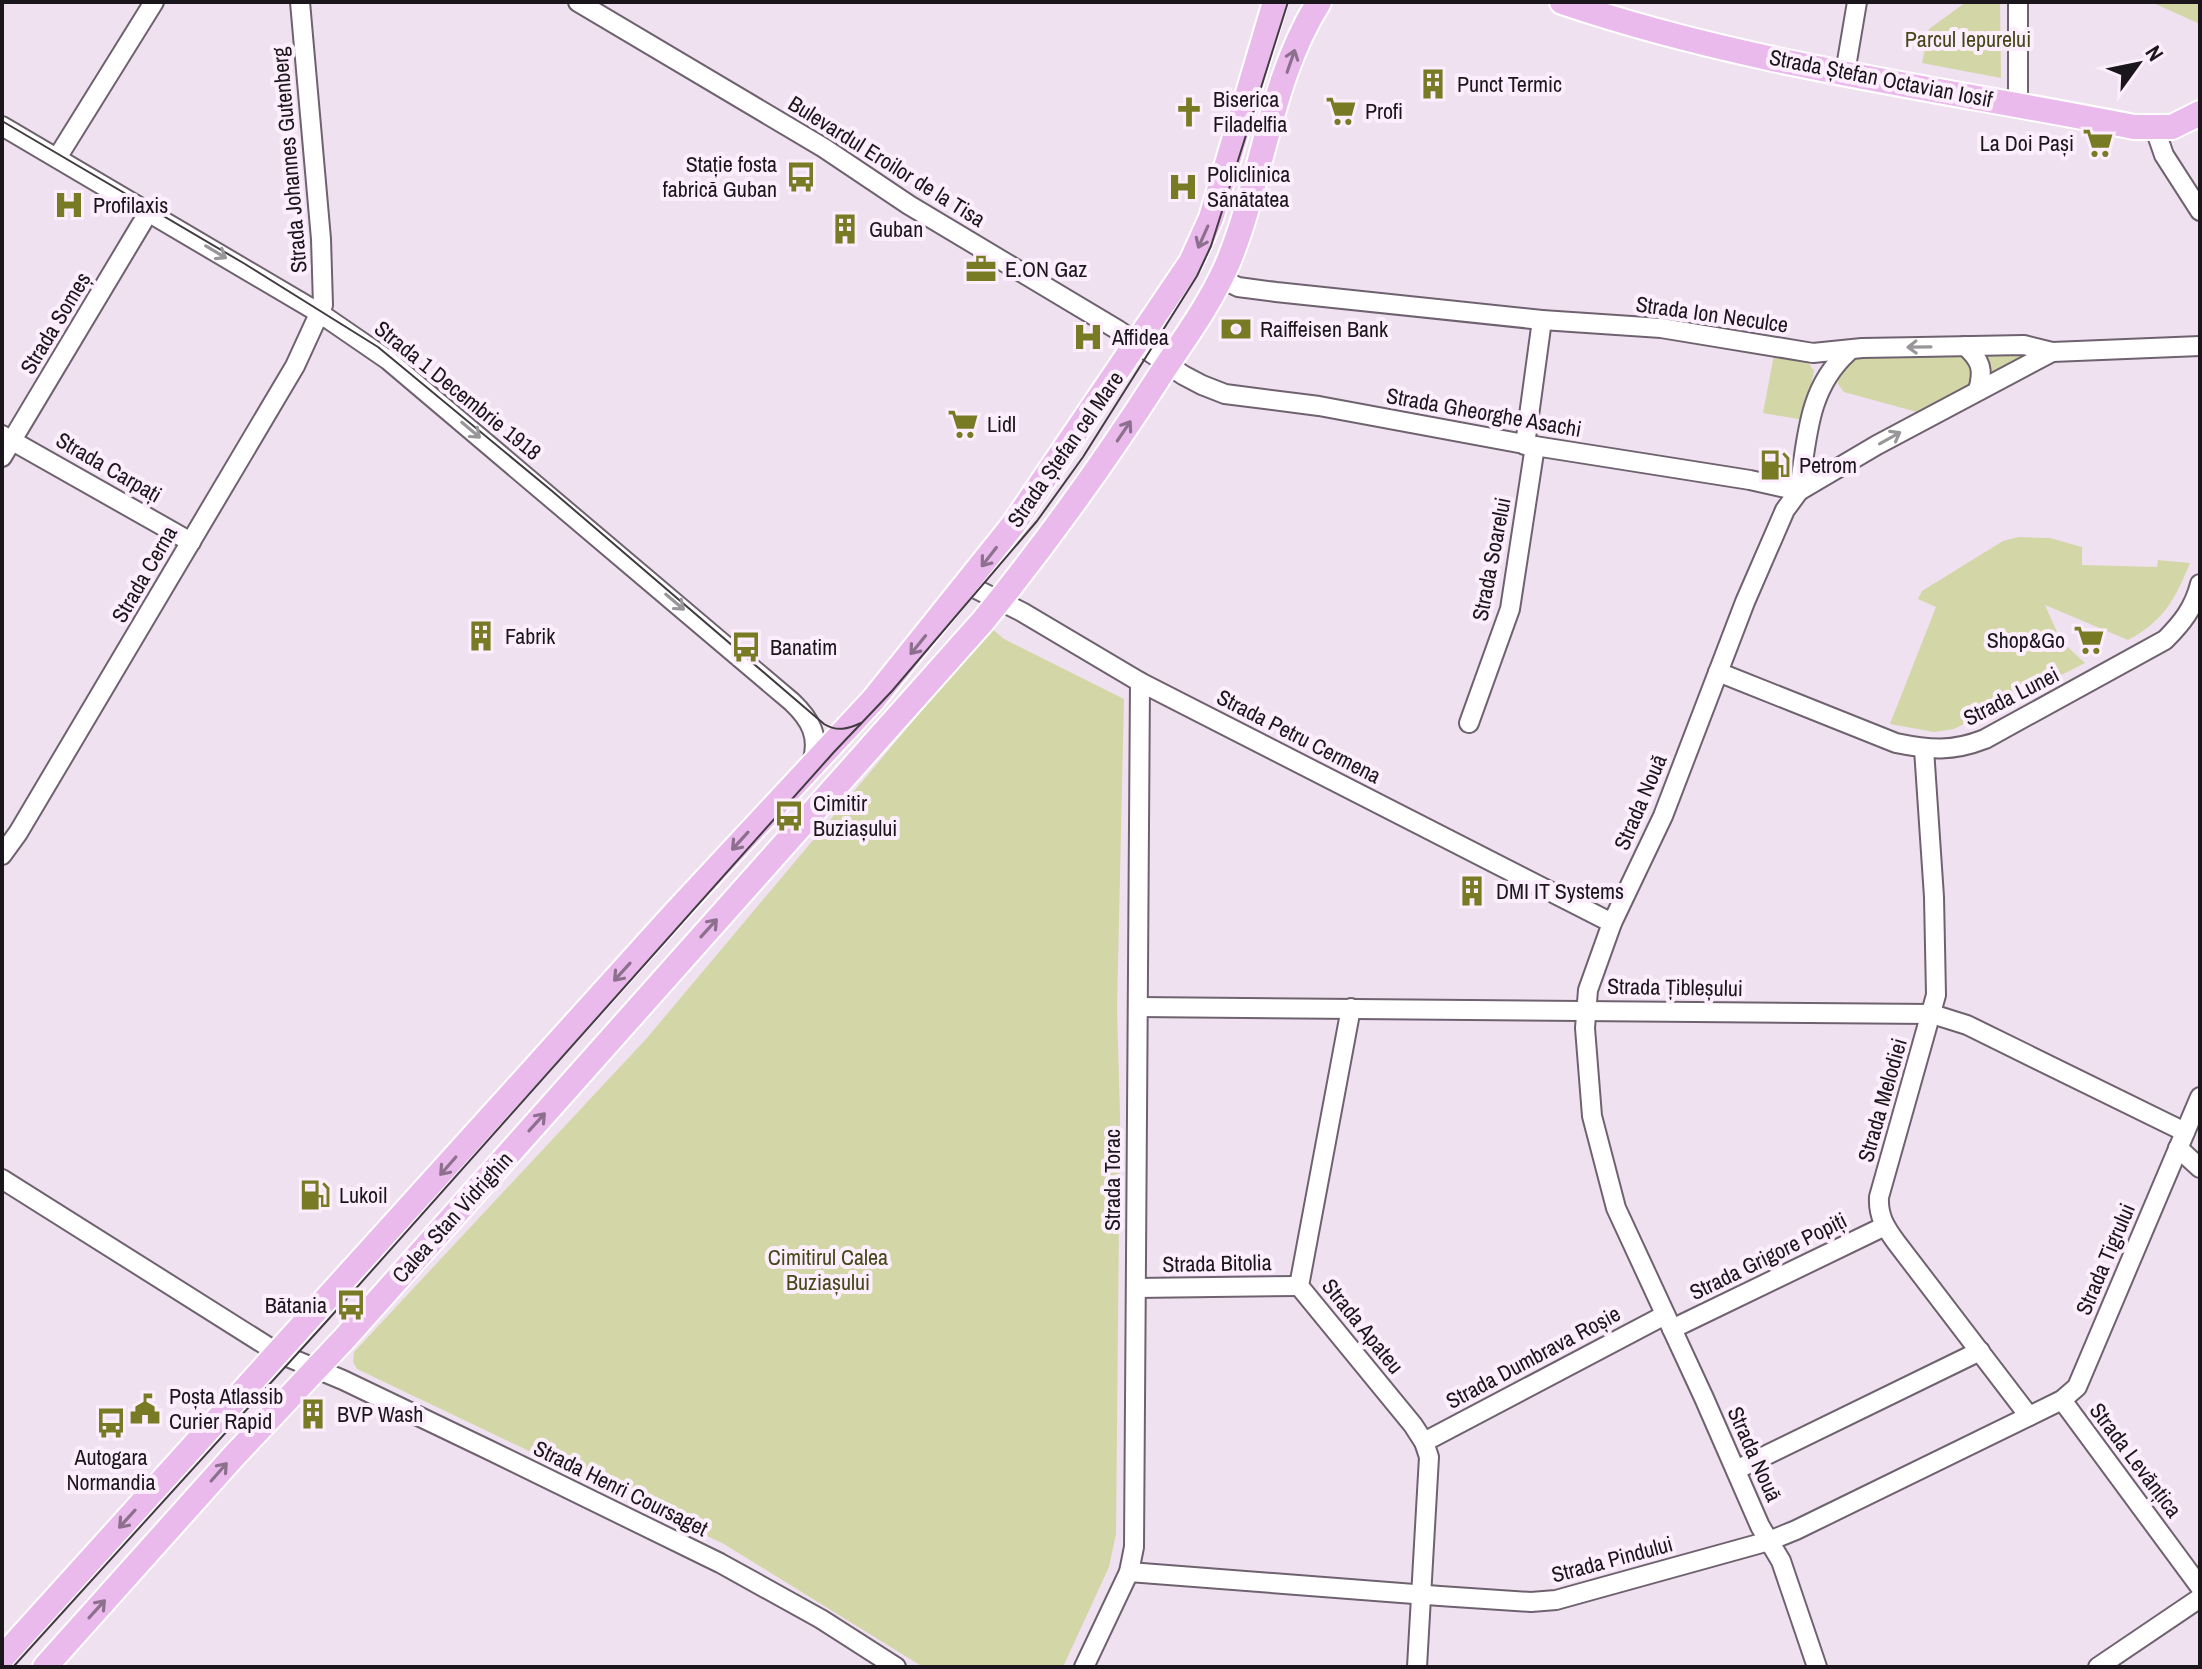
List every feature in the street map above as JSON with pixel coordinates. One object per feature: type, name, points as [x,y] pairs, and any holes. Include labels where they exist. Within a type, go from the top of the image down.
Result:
[{"type":"main road","name":"Strada Ștefan cel Mare","points":[[812,763],[873,700],[968,585],[1013,525],[1186,271],[1211,218],[1275,2]]},
{"type":"main road","points":[[1301,30],[1319,2]]},
{"type":"main road","name":"Strada Ștefan Octavian Iosif","points":[[1562,2],[1695,41],[1845,73],[2134,127],[2172,127],[2200,113]]},
{"type":"main road","name":"Strada Ștefan cel Mare","points":[[854,763],[999,601],[1080,496],[1168,364],[1220,278],[1236,242],[1301,30]]},
{"type":"main road","name":"Calea Stan Vidrighin","points":[[2,1658],[812,763]]},
{"type":"main road","name":"Calea Stan Vidrighin","points":[[45,1667],[316,1368],[854,763]]},
{"type":"street","points":[[57,158],[154,2]]},
{"type":"street","name":"Strada Johannes Gutenberg","points":[[300,2],[324,277],[321,314]]},
{"type":"street","name":"Bulevardul Eroilor de la Tisa","points":[[578,2],[824,148],[909,205],[1168,364]]},
{"type":"street","name":"Strada Ștefan cel Mare","points":[[1301,30],[1307,2]]},
{"type":"street","points":[[1845,73],[1857,2]]},
{"type":"street","points":[[2018,2],[2018,104]]},
{"type":"street","name":"Strada 1 Decembrie 1918","points":[[2,126],[321,314],[388,360],[792,702],[805,715],[814,733],[816,751],[812,763]]},
{"type":"street","points":[[2155,129],[2164,155],[2200,211]]},
{"type":"street","name":"Strada Someș","points":[[2,457],[7,438],[148,213]]},
{"type":"street","name":"Strada Ion Neculce","points":[[1220,278],[1238,287],[1276,292],[1542,320],[1661,328],[1813,353],[1848,352],[1862,348],[1965,346],[2024,345],[2052,352],[2200,346]]},
{"type":"street","name":"Strada Cerna","points":[[4,850],[191,542],[295,366],[321,314]]},
{"type":"street","name":"Strada Soarelui","points":[[1469,723],[1510,609],[1542,320]]},
{"type":"street","points":[[1965,346],[1974,354],[1982,371],[1978,390]]},
{"type":"street","points":[[1824,379],[1848,352]]},
{"type":"street","name":"Strada Nouă","points":[[1817,1667],[1781,1561],[1623,1227],[1592,1116],[1585,1010],[1591,979],[1612,923],[1663,816],[1745,602],[1785,510],[1799,491],[2052,352]]},
{"type":"street","points":[[1799,491],[1809,425],[1824,379],[1824,367],[1813,353]]},
{"type":"street","name":"Strada Gheorghe Asachi","points":[[1168,364],[1202,385],[1225,394],[1319,406],[1530,446],[1750,480],[1799,491]]},
{"type":"street","name":"Strada Carpați","points":[[7,438],[191,542]]},
{"type":"street","name":"Strada Petru Cermena","points":[[968,585],[1140,682],[1612,923]]},
{"type":"street","name":"Strada Lunei","points":[[1718,672],[1874,736],[1924,749],[1964,747],[1985,739],[2165,640],[2181,624],[2198,597]]},
{"type":"street","name":"Strada Torac","points":[[1084,1667],[1129,1572],[1135,1534],[1140,682]]},
{"type":"street","name":"Strada Melodiei","points":[[1885,1226],[1878,1209],[1879,1197],[1936,995],[1934,897],[1924,749]]},
{"type":"street","name":"Strada Țibleșului","points":[[1138,1007],[1932,1014],[1967,1025],[2189,1128],[2200,1168]]},
{"type":"street","name":"Strada Apateu","points":[[1351,1008],[1299,1286],[1424,1442]]},
{"type":"street","name":"Strada Tigrului","points":[[2029,1416],[2062,1400],[2077,1387],[2200,1097]]},
{"type":"street","name":"Strada Henri Coursaget","points":[[2,1179],[278,1353],[316,1368],[720,1563],[821,1619],[896,1667]]},
{"type":"street","points":[[1885,1226],[2029,1416]]},
{"type":"street","name":"Strada Grigore Popiți","points":[[1668,1322],[1885,1226]]},
{"type":"street","name":"Strada Bitolia","points":[[1136,1288],[1299,1286]]},
{"type":"street","name":"Strada Dumbrava Roșie","points":[[1424,1442],[1668,1322]]},
{"type":"street","points":[[1736,1470],[1980,1351]]},
{"type":"street","name":"Strada Levănțica","points":[[2062,1400],[2200,1587]]},
{"type":"street","name":"Strada Pindului","points":[[1129,1572],[1531,1602],[1556,1600],[1769,1541],[2029,1416]]},
{"type":"street","points":[[1417,1667],[1429,1457],[1424,1442]]},
{"type":"street","points":[[2098,1667],[2200,1598]]},
{"type":"green space","name":"Parcul Iepurelui","points":[[1966,2],[2000,2],[2001,78],[1922,63],[1929,29]]},
{"type":"green space","points":[[2151,2],[2192,2],[2200,5],[2200,24]]},
{"type":"green space","points":[[2024,353],[2025,359],[1917,412],[1844,392],[1838,384],[1842,371],[1862,356]]},
{"type":"green space","points":[[1774,355],[1808,362],[1814,371],[1804,420],[1763,413]]},
{"type":"green space","points":[[2019,537],[2050,538],[2082,547],[2082,565],[2157,567],[2158,560],[2190,563],[2167,608],[2151,625],[2128,640],[2045,605],[2061,641],[2085,663],[1954,729],[1934,732],[1890,724],[1936,607],[1918,599],[1922,591],[2003,541]]},
{"type":"green space","name":"Cimitirul Calea Buziașului","points":[[991,628],[1004,639],[1124,699],[1117,1008],[1120,1115],[1116,1534],[1109,1567],[1063,1667],[923,1667],[724,1544],[357,1369],[353,1362],[354,1352],[647,1038]]},
{"type":"tram line","points":[[13,1667],[892,691],[1037,521],[1083,457],[1197,276],[1211,246],[1288,2]]},
{"type":"tram line","points":[[2,121],[245,264],[378,347],[824,724],[842,729],[861,723]]},
{"type":"place","name":"Punct Termic","points":[[1433,84]]},
{"type":"place","name":"Profi","points":[[1341,111]]},
{"type":"place","name":"Biserica Filadelfia","points":[[1189,112]]},
{"type":"place","name":"La Doi Pași","points":[[2098,143]]},
{"type":"place","name":"Stație fosta fabrică Guban","points":[[801,177]]},
{"type":"place","name":"Policlinica Sănătatea","points":[[1183,187]]},
{"type":"place","name":"Profilaxis","points":[[69,205]]},
{"type":"place","name":"Guban","points":[[845,229]]},
{"type":"place","name":"E.ON Gaz","points":[[981,269]]},
{"type":"place","name":"Raiffeisen Bank","points":[[1236,329]]},
{"type":"place","name":"Affidea","points":[[1088,337]]},
{"type":"place","name":"Lidl","points":[[963,424]]},
{"type":"place","name":"Petrom","points":[[1775,465]]},
{"type":"place","name":"Fabrik","points":[[481,636]]},
{"type":"place","name":"Shop&Go","points":[[2089,640]]},
{"type":"place","name":"Banatim","points":[[746,647]]},
{"type":"place","name":"Cimitir Buziașului","points":[[789,816]]},
{"type":"place","name":"DMI IT Systems","points":[[1472,891]]},
{"type":"place","name":"Lukoil","points":[[315,1195]]},
{"type":"place","name":"Bătania","points":[[351,1305]]},
{"type":"place","name":"Poșta Atlassib Curier Rapid","points":[[145,1409]]},
{"type":"place","name":"BVP Wash","points":[[313,1414]]},
{"type":"place","name":"Autogara Normandia","points":[[111,1423]]}]
